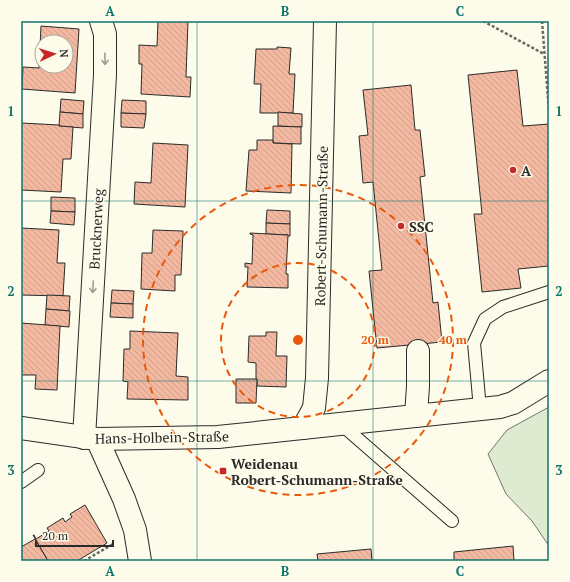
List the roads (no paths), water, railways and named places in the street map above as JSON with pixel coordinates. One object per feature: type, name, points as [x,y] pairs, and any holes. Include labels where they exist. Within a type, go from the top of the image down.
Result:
[{"type":"street","name":"Brucknerweg","points":[[91,438],[105,75],[105,34],[101,21]]},
{"type":"street","name":"Robert-Schumann-Straße","points":[[302,428],[314,408],[317,378],[325,21]]},
{"type":"street","points":[[416,416],[418,351]]},
{"type":"street","name":"Hans-Holbein-Straße","points":[[21,428],[91,438],[218,437],[500,407],[513,403],[549,381]]},
{"type":"street","points":[[91,438],[124,499],[135,530],[140,561]]},
{"type":"lane","points":[[480,409],[474,343],[485,319],[503,307],[549,292]]},
{"type":"lane","points":[[342,425],[452,521]]},
{"type":"lane","points":[[21,482],[38,470]]},
{"type":"place","name":"A","points":[[513,170]]},
{"type":"place","name":"SSC","points":[[401,226]]},
{"type":"place","name":"Weidenau Robert-Schumann-Straße","points":[[223,471]]}]
